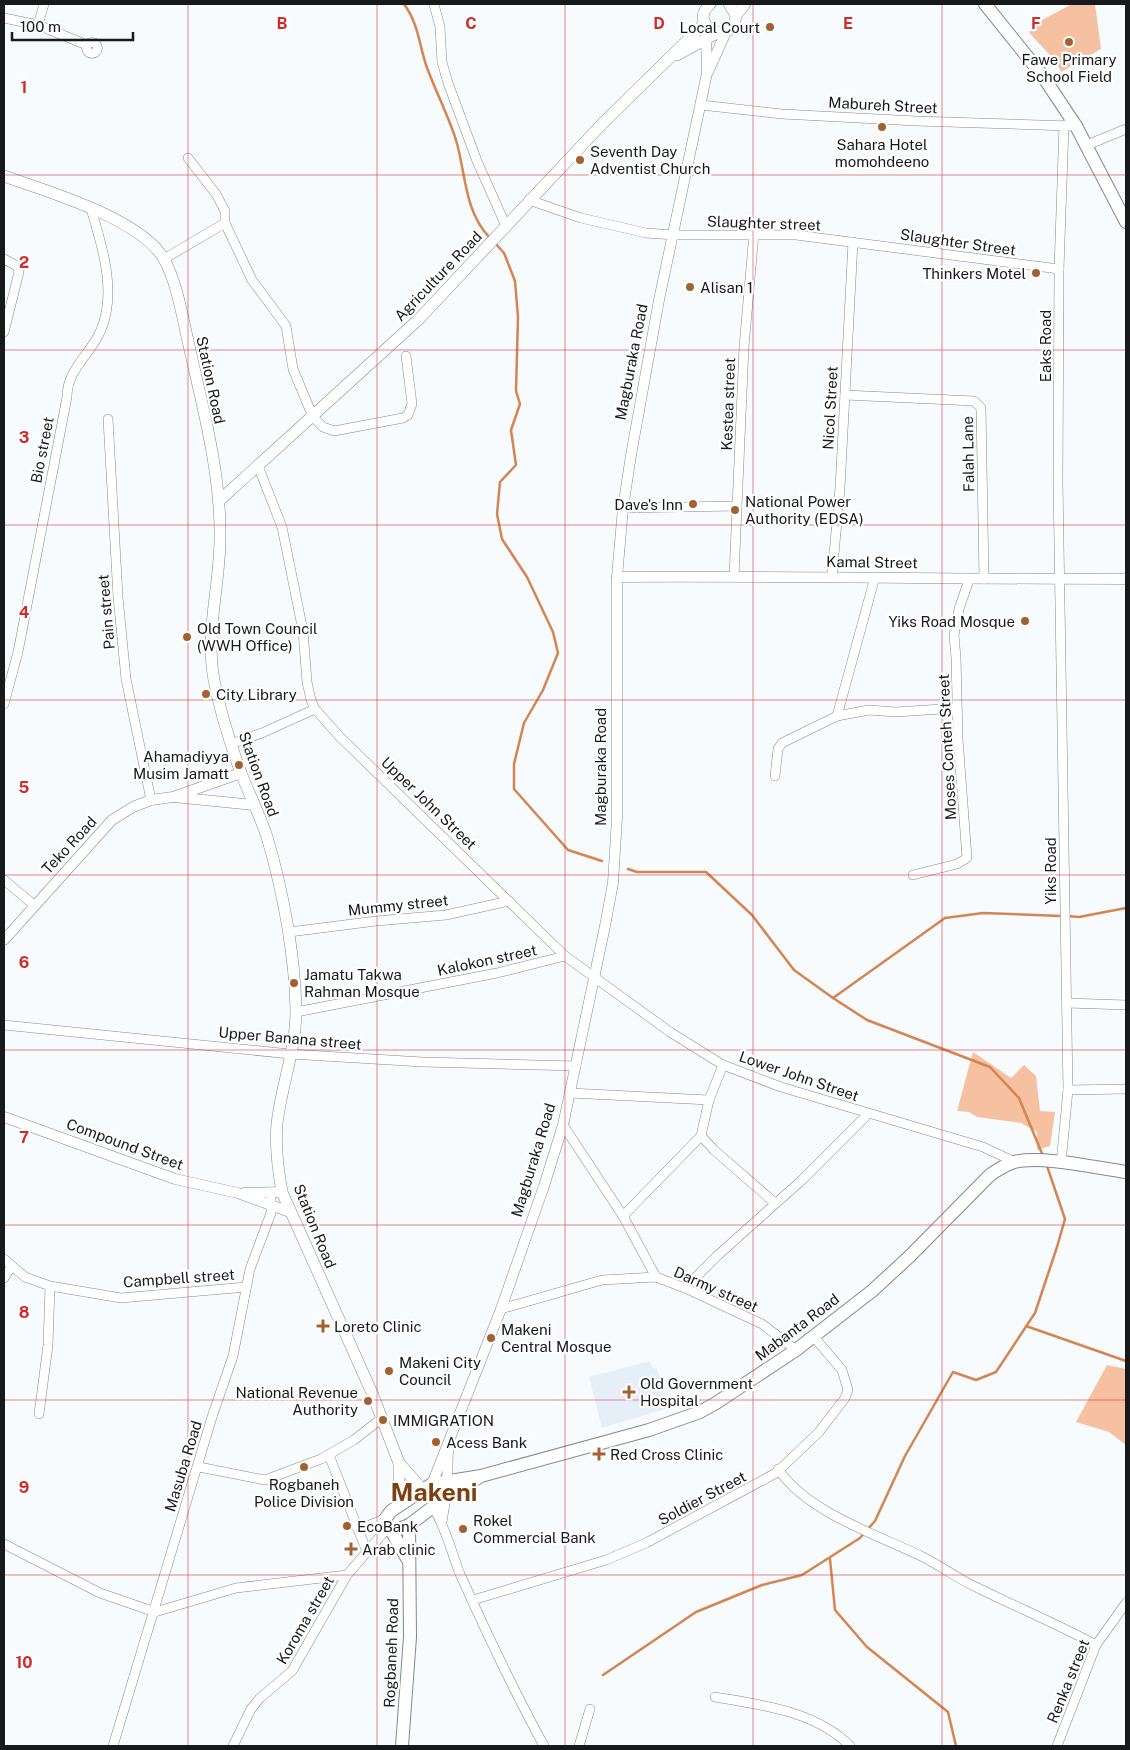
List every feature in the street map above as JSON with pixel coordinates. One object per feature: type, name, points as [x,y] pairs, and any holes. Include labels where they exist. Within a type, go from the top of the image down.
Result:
[{"type":"main road","points":[[729,4],[736,15]]},
{"type":"main road","points":[[710,19],[734,25],[736,15],[745,4]]},
{"type":"main road","points":[[985,4],[1042,75],[1070,126],[1087,145],[1126,222]]},
{"type":"main road","name":"Agriculture Road","points":[[667,61],[706,40],[710,19]]},
{"type":"main road","name":"Agriculture Road","points":[[220,500],[419,319],[601,125],[710,19]]},
{"type":"main road","name":"Station Road","points":[[4,176],[91,209],[138,233],[164,259],[182,317],[220,500],[220,540],[210,652],[218,698],[241,773],[266,836],[289,932],[296,1012],[277,1125],[278,1165],[276,1192],[290,1212],[382,1418],[399,1463],[399,1484],[402,1502]]},
{"type":"main road","name":"Mabanta Road","points":[[480,1476],[649,1430],[700,1412],[753,1380],[796,1350],[872,1291],[910,1256],[990,1175],[1015,1162],[1057,1162],[1126,1172]]},
{"type":"main road","name":"Station Road","points":[[399,1463],[427,1486]]},
{"type":"main road","points":[[387,1527],[402,1502],[427,1486],[448,1480],[480,1476]]},
{"type":"main road","points":[[387,1527],[409,1525],[446,1497],[480,1476]]},
{"type":"main road","name":"Rogbaneh Road","points":[[402,1746],[410,1637],[409,1525]]},
{"type":"main road","points":[[387,1527],[408,1560]]},
{"type":"street","points":[[38,25],[44,4]]},
{"type":"street","points":[[434,4],[440,27],[442,62],[448,83],[504,229]]},
{"type":"street","points":[[4,18],[38,25],[87,45]]},
{"type":"street","name":"Magburaka Road","points":[[427,1486],[448,1445],[501,1309],[544,1186],[563,1125],[605,926],[615,863],[617,818],[617,577],[623,508],[630,454],[707,72],[710,19]]},
{"type":"street","name":"Magburaka Road","points":[[706,40],[707,72]]},
{"type":"street","name":"Mabureh Street","points":[[701,105],[773,113],[897,120],[1070,126]]},
{"type":"street","name":"Eaks Road","points":[[1060,579],[1058,482],[1059,269],[1070,126]]},
{"type":"street","points":[[1087,145],[1126,128]]},
{"type":"street","points":[[188,158],[216,194],[225,211],[225,223],[252,280],[286,326],[293,369],[313,417],[323,427],[334,431],[403,418],[408,414],[412,404],[406,356]]},
{"type":"street","name":"Slaughter street","points":[[529,200],[581,218],[646,233],[674,235],[796,235],[853,242]]},
{"type":"street","name":"Bio street","points":[[4,704],[18,652],[67,397],[67,386],[77,365],[101,330],[104,319],[107,285],[104,259],[91,209]]},
{"type":"street","points":[[164,259],[225,223]]},
{"type":"street","name":"Kestea street","points":[[734,576],[744,347],[754,234]]},
{"type":"street","name":"Slaughter Street","points":[[853,242],[1059,269]]},
{"type":"street","name":"Nicol Street","points":[[832,576],[845,395],[853,242]]},
{"type":"street","points":[[4,259],[17,266],[19,272],[4,332]]},
{"type":"street","name":"Falah Lane","points":[[845,395],[974,401],[978,404],[981,408],[984,580]]},
{"type":"street","name":"Pain street","points":[[108,419],[118,597],[126,679],[151,800]]},
{"type":"street","points":[[231,744],[262,733],[315,709],[306,682],[303,632],[282,527],[258,466]]},
{"type":"street","points":[[623,508],[737,506]]},
{"type":"street","name":"Kamal Street","points":[[617,577],[832,576],[969,580],[1126,579]]},
{"type":"street","points":[[837,716],[875,577]]},
{"type":"street","name":"Yiks Road","points":[[1057,1162],[1068,1090],[1060,579]]},
{"type":"street","name":"Moses Conteh Street","points":[[913,875],[957,864],[967,858],[954,635],[959,608],[969,580]]},
{"type":"street","points":[[775,776],[778,749],[782,743],[837,716],[869,710],[896,712],[957,708]]},
{"type":"street","name":"Upper John Street","points":[[315,709],[339,736],[565,956],[594,975]]},
{"type":"street","name":"Teko Road","points":[[4,940],[112,820],[133,807],[151,800],[173,797],[241,773]]},
{"type":"street","name":"Teko Road","points":[[173,797],[254,805]]},
{"type":"street","points":[[4,880],[34,905]]},
{"type":"street","name":"Mummy street","points":[[289,932],[376,921],[446,915],[509,901]]},
{"type":"street","name":"Kalokon street","points":[[296,1012],[497,973],[565,956]]},
{"type":"street","name":"Lower John Street","points":[[594,975],[670,1032],[724,1065],[781,1087],[960,1140],[1015,1162]]},
{"type":"street","points":[[1067,1003],[1126,1005]]},
{"type":"street","name":"Upper Banana street","points":[[4,1025],[290,1054],[422,1062],[576,1066]]},
{"type":"street","points":[[623,1216],[701,1136],[709,1100],[724,1065]]},
{"type":"street","points":[[1068,1090],[1126,1089]]},
{"type":"street","points":[[570,1093],[709,1100]]},
{"type":"street","points":[[685,1288],[802,1180],[868,1114]]},
{"type":"street","name":"Compound Street","points":[[4,1117],[175,1179],[238,1193],[290,1212]]},
{"type":"street","points":[[563,1125],[623,1216],[656,1277]]},
{"type":"street","points":[[701,1136],[714,1150],[776,1203]]},
{"type":"street","name":"Compound Street","points":[[238,1193],[276,1192]]},
{"type":"street","name":"Masuba Road","points":[[113,1746],[199,1467],[212,1417],[233,1356],[250,1269],[265,1233],[276,1192]]},
{"type":"street","name":"Campbell street","points":[[4,1259],[11,1267],[25,1277],[50,1286],[127,1299],[246,1287]]},
{"type":"street","points":[[4,1278],[11,1267]]},
{"type":"street","name":"Darmy street","points":[[501,1309],[602,1280],[656,1277],[685,1288],[762,1324],[796,1350]]},
{"type":"street","points":[[39,1414],[48,1345],[50,1286]]},
{"type":"street","name":"Soldier Street","points":[[473,1600],[606,1560],[646,1543],[765,1481],[819,1432],[845,1398],[848,1390],[842,1370],[814,1337]]},
{"type":"street","points":[[199,1467],[261,1481],[297,1469],[329,1455],[354,1440],[382,1418]]},
{"type":"street","name":"Magburaka Road","points":[[446,1497],[448,1445]]},
{"type":"street","points":[[329,1455],[367,1552]]},
{"type":"street","points":[[778,1470],[791,1486],[866,1531],[924,1558],[974,1586],[1055,1622],[1096,1645]]},
{"type":"street","points":[[442,1522],[446,1497]]},
{"type":"street","points":[[433,1507],[442,1522],[460,1572],[473,1600],[544,1746]]},
{"type":"street","points":[[356,1527],[387,1527]]},
{"type":"street","name":"Koroma street","points":[[233,1746],[255,1704],[292,1672],[347,1575],[387,1527]]},
{"type":"street","points":[[4,1544],[100,1593],[155,1612],[236,1588],[347,1575]]},
{"type":"street","name":"Renka street","points":[[1057,1746],[1096,1645],[1126,1603]]},
{"type":"street","points":[[715,1697],[761,1705],[800,1716],[828,1728],[850,1746]]},
{"type":"street","points":[[579,1746],[590,1710]]},
{"type":"shaded area","name":"Fawe Primary School Field","points":[[1072,4],[1095,4],[1101,49],[1061,72],[1051,57],[1029,32],[1042,20]]},
{"type":"shaded area","points":[[973,1052],[1011,1078],[1024,1065],[1036,1076],[1040,1111],[1055,1112],[1050,1146],[1037,1150],[1037,1132],[1021,1123],[977,1117],[969,1112],[957,1111]]},
{"type":"shaded area","name":"Old Government Hospital","points":[[650,1361],[652,1367],[657,1369],[671,1407],[602,1428],[589,1377]]},
{"type":"shaded area","points":[[1107,1365],[1126,1369],[1126,1445],[1109,1432],[1076,1422]]},
{"type":"waterway","points":[[404,4],[412,18],[426,65],[456,140],[470,203],[481,226],[489,237]]},
{"type":"waterway","points":[[495,243],[504,253],[515,281],[518,317],[516,391],[520,404],[511,430],[516,465],[500,482],[497,514],[502,539],[527,577],[553,632],[558,653],[543,690],[524,723],[514,764],[514,789],[568,850],[602,861]]},
{"type":"waterway","points":[[628,869],[637,872],[706,872],[752,915],[794,970],[833,998],[867,1020],[990,1067],[1019,1098],[1043,1156]]},
{"type":"waterway","points":[[1068,916],[1079,917],[1126,908]]},
{"type":"waterway","points":[[833,998],[945,918],[983,913],[1061,916]]},
{"type":"waterway","points":[[603,1675],[696,1612],[762,1585],[802,1575],[860,1538],[875,1521],[905,1456],[953,1372],[976,1380],[996,1372],[1035,1313],[1065,1219],[1047,1166]]},
{"type":"waterway","points":[[1026,1326],[1126,1361]]},
{"type":"waterway","points":[[830,1559],[835,1610],[867,1647],[948,1712],[956,1746]]},
{"type":"place","name":"Local Court","points":[[770,27]]},
{"type":"place","name":"Fawe Primary School Field","points":[[1069,42]]},
{"type":"place","name":"Sahara Hotel momohdeeno","points":[[882,127]]},
{"type":"place","name":"Seventh Day Adventist Church","points":[[580,160]]},
{"type":"place","name":"Thinkers Motel","points":[[1036,273]]},
{"type":"place","name":"Alisan 1","points":[[690,287]]},
{"type":"place","name":"Dave's Inn","points":[[693,504]]},
{"type":"place","name":"National Power Authority (EDSA)","points":[[735,510]]},
{"type":"place","name":"Yiks Road Mosque","points":[[1025,621]]},
{"type":"place","name":"Old Town Council (WWH Office)","points":[[187,637]]},
{"type":"place","name":"City Library","points":[[206,694]]},
{"type":"place","name":"Ahamadiyya Musim Jamatt","points":[[239,765]]},
{"type":"place","name":"Jamatu Takwa Rahman Mosque","points":[[294,983]]},
{"type":"place","name":"Loreto Clinic","points":[[323,1326]]},
{"type":"place","name":"Makeni Central Mosque","points":[[491,1338]]},
{"type":"place","name":"Makeni City Council","points":[[389,1371]]},
{"type":"place","name":"Old Government Hospital","points":[[629,1392]]},
{"type":"place","name":"National Revenue Authority","points":[[368,1401]]},
{"type":"place","name":"IMMIGRATION","points":[[383,1420]]},
{"type":"place","name":"Acess Bank","points":[[436,1442]]},
{"type":"place","name":"Red Cross Clinic","points":[[599,1454]]},
{"type":"place","name":"Rogbaneh Police Division","points":[[304,1467]]},
{"type":"place","name":"EcoBank","points":[[347,1526]]},
{"type":"place","name":"Rokel Commercial Bank","points":[[463,1529]]},
{"type":"place","name":"Arab clinic","points":[[351,1549]]},
{"type":"district","name":"Makeni","points":[[434,1492]]}]
